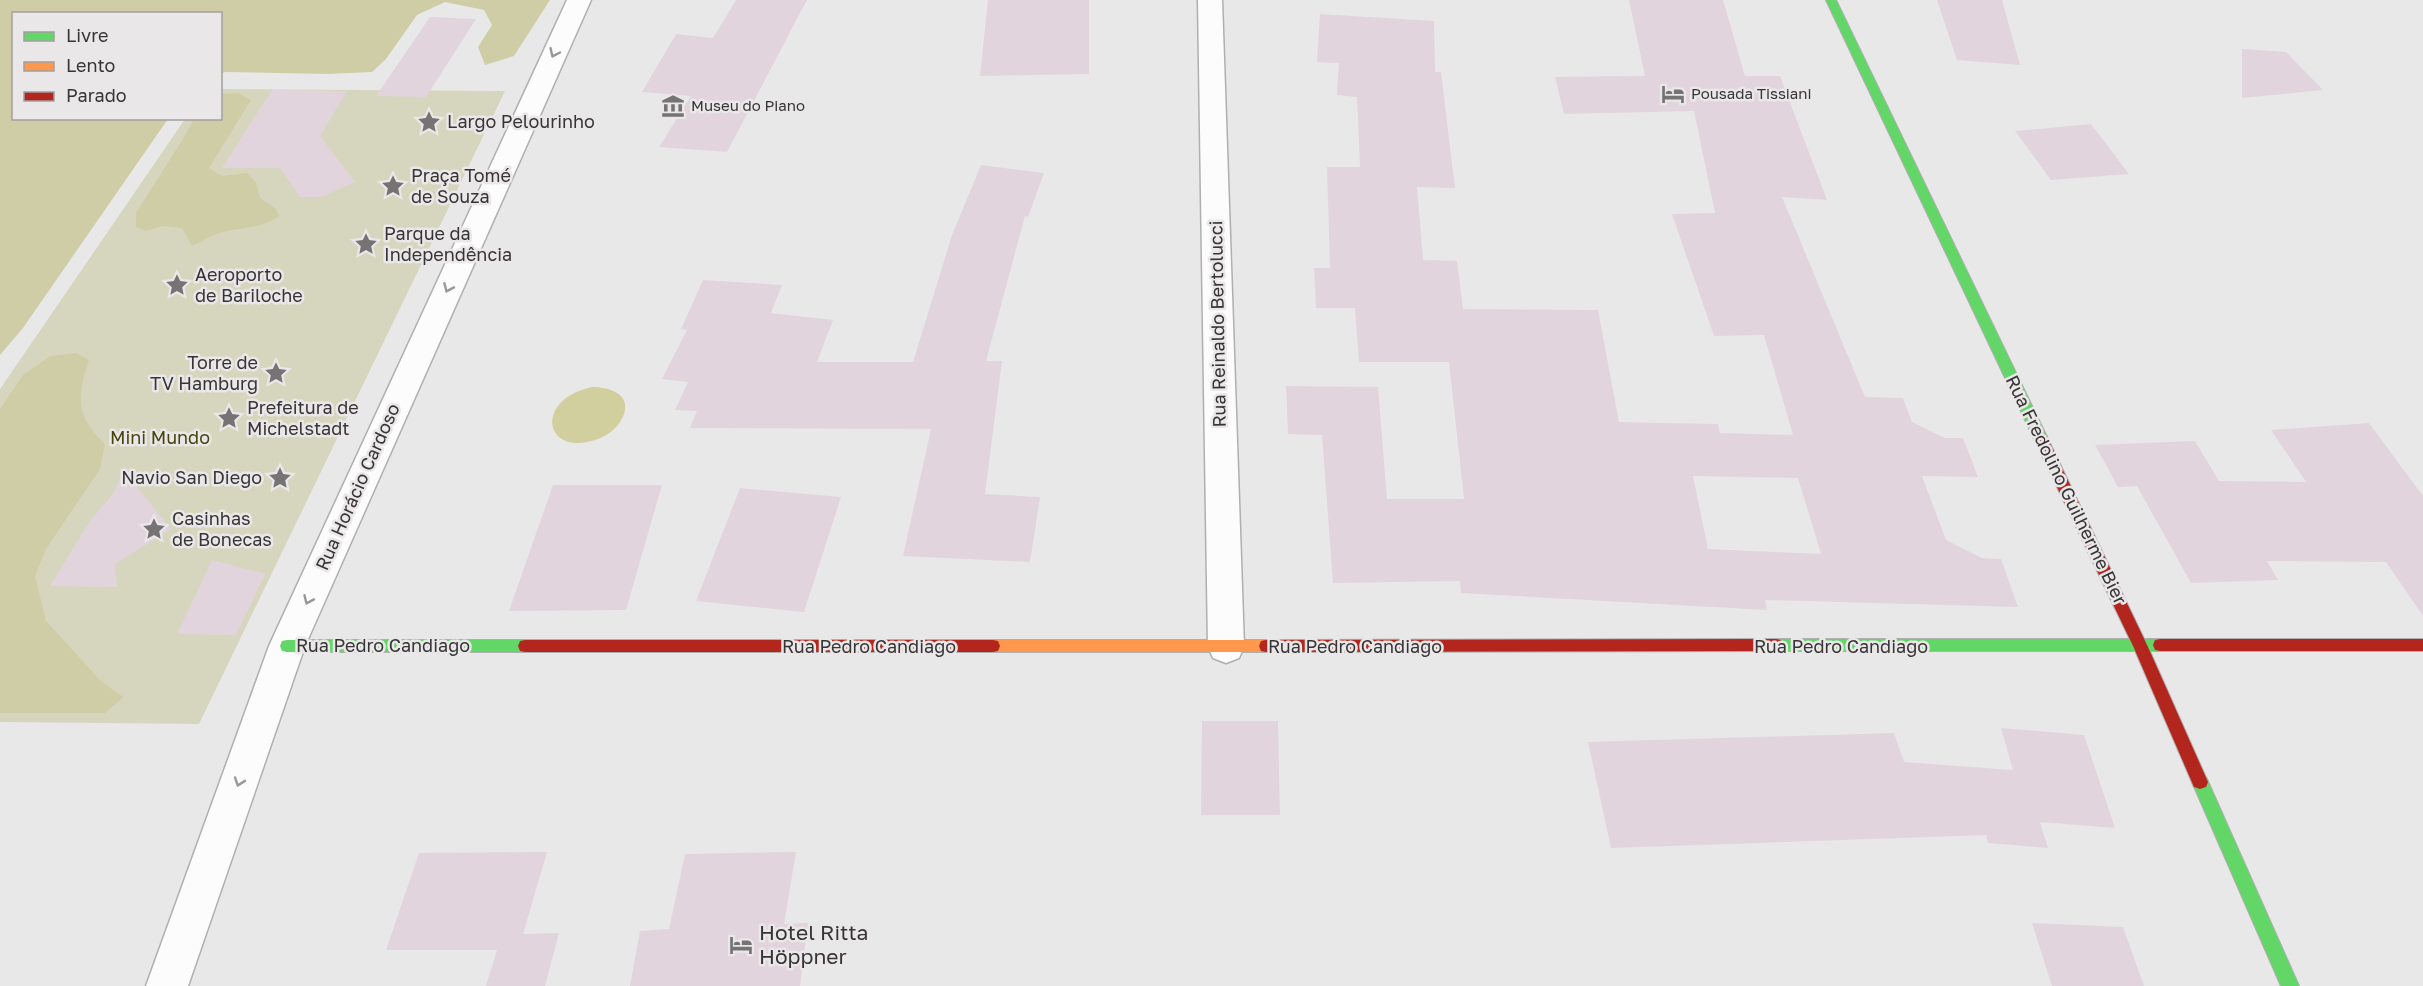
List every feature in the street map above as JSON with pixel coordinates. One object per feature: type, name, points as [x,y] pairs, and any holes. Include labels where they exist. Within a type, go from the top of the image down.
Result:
[{"type":"street","name":"Rua Horácio Cardoso","points":[[167,986],[287,646],[579,0]]},
{"type":"street","name":"Rua Reinaldo Bertolucci","points":[[1210,0],[1226,647]]},
{"type":"street","name":"Rua Fredolino Guilherme Bier","points":[[1831,0],[2141,647],[2290,986]]},
{"type":"street","name":"Rua Pedro Candiago","points":[[287,646],[2141,647],[2423,645]]},
{"type":"green space","name":"Mini Mundo","points":[[222,89],[505,91],[199,724],[0,722],[0,389],[184,120],[222,120]]},
{"type":"shaded area","points":[[0,0],[550,0],[514,56],[485,65],[478,47],[492,25],[484,10],[445,2],[417,15],[386,59],[372,72],[326,74],[222,74],[222,12],[12,12],[12,120],[167,120],[23,328],[0,355]]},
{"type":"shaded area","points":[[238,93],[251,100],[209,168],[222,176],[247,173],[256,182],[260,198],[276,209],[279,216],[260,225],[219,233],[192,246],[182,228],[163,226],[146,231],[136,227],[136,213],[193,120],[222,120],[222,94]]},
{"type":"shaded area","points":[[76,353],[89,360],[81,396],[84,415],[95,434],[105,444],[100,469],[46,549],[35,576],[46,621],[101,681],[123,697],[105,713],[0,713],[0,409],[23,375],[51,356]]},
{"type":"shaded area","points":[[592,387],[605,388],[621,396],[625,407],[624,414],[614,430],[598,439],[580,443],[566,441],[557,435],[553,425],[554,414],[560,403],[573,394]]},
{"type":"building","points":[[736,0],[807,0],[727,152],[659,147],[691,96],[642,92],[676,34],[713,38]]},
{"type":"building","points":[[988,0],[1089,0],[1089,74],[980,76]]},
{"type":"building","points":[[1629,0],[1723,0],[1745,76],[1780,76],[1827,200],[1782,197],[1865,397],[1903,398],[1912,422],[1945,438],[1963,438],[1978,477],[1922,476],[1946,540],[1982,558],[2001,559],[2018,607],[1765,600],[1767,610],[1461,593],[1460,581],[1333,583],[1322,435],[1288,434],[1286,386],[1378,387],[1387,499],[1464,499],[1449,362],[1359,362],[1355,308],[1316,308],[1314,268],[1330,268],[1327,167],[1360,167],[1357,97],[1337,95],[1339,63],[1317,62],[1320,14],[1434,21],[1435,72],[1441,72],[1455,188],[1417,187],[1423,260],[1457,261],[1463,309],[1598,310],[1619,422],[1718,424],[1720,433],[1793,435],[1764,335],[1714,336],[1672,214],[1715,213],[1694,111],[1564,114],[1555,77],[1645,76]],"holes":[[[1693,476],[1798,478],[1821,554],[1708,549]]]},
{"type":"building","points":[[1937,0],[2002,0],[2020,65],[1957,60]]},
{"type":"building","points":[[430,17],[476,19],[426,97],[376,96]]},
{"type":"building","points":[[2242,49],[2286,52],[2323,90],[2242,98]]},
{"type":"building","points":[[272,90],[347,91],[320,136],[355,182],[321,197],[300,197],[280,168],[222,168]]},
{"type":"building","points":[[2091,124],[2129,174],[2051,180],[2015,131]]},
{"type":"building","points":[[981,165],[1044,173],[1028,217],[1025,216],[986,361],[1002,361],[985,494],[1040,497],[1030,562],[903,556],[931,429],[690,428],[697,411],[675,410],[688,382],[662,379],[687,330],[681,329],[703,280],[782,285],[771,313],[833,320],[817,362],[913,362],[952,235]]},
{"type":"building","points":[[2369,423],[2423,496],[2423,616],[2386,562],[2267,561],[2278,580],[2191,583],[2137,486],[2118,487],[2095,445],[2195,441],[2219,481],[2306,482],[2271,430]]},
{"type":"building","points":[[124,471],[171,529],[115,564],[117,587],[50,586],[90,521],[113,494]]},
{"type":"building","points":[[553,485],[662,485],[626,610],[509,611]]},
{"type":"building","points":[[740,488],[841,497],[804,612],[696,601]]},
{"type":"building","points":[[212,560],[265,574],[236,635],[177,634]]},
{"type":"building","points":[[1202,721],[1278,721],[1280,815],[1201,815]]},
{"type":"building","points":[[2001,728],[2084,735],[2115,828],[2040,822],[2048,848],[1988,843],[1986,835],[1611,848],[1588,742],[1894,733],[1904,762],[2013,770]]},
{"type":"building","points":[[547,852],[523,934],[559,933],[545,986],[486,986],[497,950],[386,950],[419,853]]},
{"type":"building","points":[[796,852],[784,924],[808,923],[800,986],[630,986],[640,931],[669,929],[685,854]]},
{"type":"building","points":[[2032,923],[2123,927],[2144,986],[2052,986]]},
{"type":"traffic: fast","points":[[1831,0],[2041,439]]},
{"type":"traffic: fast","points":[[1776,645],[2160,645]]},
{"type":"traffic: fast","points":[[287,646],[525,646]]},
{"type":"traffic: fast","points":[[2200,782],[2290,986]]},
{"type":"traffic: slow","points":[[993,646],[1266,646]]},
{"type":"traffic: jam","points":[[2041,439],[2141,647],[2200,782]]},
{"type":"traffic: jam","points":[[1266,646],[1776,645]]},
{"type":"traffic: jam","points":[[2160,645],[2423,645]]},
{"type":"traffic: jam","points":[[525,646],[993,646]]},
{"type":"place","name":"Pousada Tissiani","points":[[1673,94]]},
{"type":"place","name":"Museu do Piano","points":[[673,106]]},
{"type":"place","name":"Largo Pelourinho","points":[[429,122]]},
{"type":"place","name":"Praça Tomé de Souza","points":[[393,186]]},
{"type":"place","name":"Parque da Independência","points":[[366,244]]},
{"type":"place","name":"Aeroporto de Bariloche","points":[[177,285]]},
{"type":"place","name":"Torre de TV Hamburg","points":[[276,373]]},
{"type":"place","name":"Prefeitura de Michelstadt","points":[[229,418]]},
{"type":"place","name":"Navio San Diego","points":[[280,478]]},
{"type":"place","name":"Casinhas de Bonecas","points":[[154,529]]},
{"type":"place","name":"Hotel Ritta Höppner","points":[[741,945]]}]
